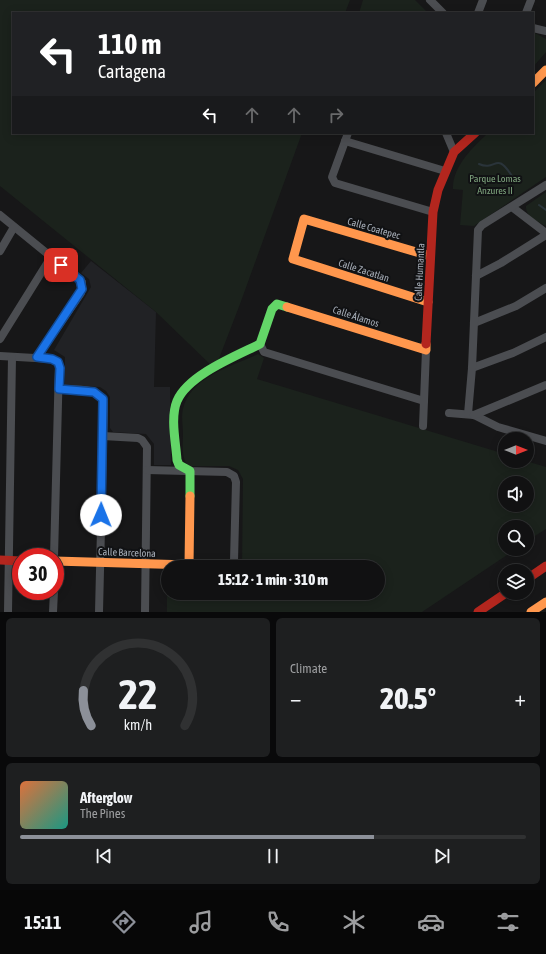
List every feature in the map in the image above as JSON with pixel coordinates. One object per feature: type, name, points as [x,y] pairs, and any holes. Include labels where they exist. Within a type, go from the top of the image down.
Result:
[{"type":"main road","points":[[534,82],[546,70]]},
{"type":"main road","name":"Calle Humantla","points":[[426,350],[433,212],[438,190],[454,152],[473,134]]},
{"type":"main road","name":"Calle Coatepec","points":[[293,259],[304,219],[430,256]]},
{"type":"main road","name":"Calle Zacatlan","points":[[293,259],[428,302]]},
{"type":"main road","name":"Calle Álamos","points":[[260,344],[273,306],[280,304],[426,350]]},
{"type":"main road","points":[[189,560],[190,471],[179,465],[177,460],[176,411],[179,397],[185,388],[196,380],[260,344]]},
{"type":"main road","points":[[0,560],[10,560]]},
{"type":"main road","name":"Calle Barcelona","points":[[64,561],[161,564]]},
{"type":"main road","points":[[534,574],[546,566]]},
{"type":"main road","points":[[478,612],[498,598]]},
{"type":"main road","points":[[531,612],[546,602]]},
{"type":"street","points":[[478,12],[483,0]]},
{"type":"street","points":[[526,12],[531,0]]},
{"type":"street","points":[[432,1],[442,12]]},
{"type":"street","points":[[534,28],[546,31]]},
{"type":"street","points":[[446,134],[454,152]]},
{"type":"street","points":[[433,212],[337,184],[333,181],[332,177],[347,137],[445,171]]},
{"type":"street","points":[[471,414],[478,230],[482,225],[512,208],[546,185]]},
{"type":"street","points":[[476,276],[512,257],[546,234],[512,208]]},
{"type":"street","points":[[0,215],[82,282],[81,293],[37,357]]},
{"type":"street","points":[[0,251],[14,227]]},
{"type":"street","points":[[0,339],[51,257]]},
{"type":"street","points":[[474,323],[516,306],[546,288]]},
{"type":"street","points":[[472,368],[513,353],[546,337]]},
{"type":"street","points":[[260,344],[264,352],[424,401]]},
{"type":"street","name":"Calle Humantla","points":[[424,426],[426,350]]},
{"type":"street","points":[[0,356],[37,357],[56,360],[60,368],[54,548]]},
{"type":"street","points":[[8,612],[12,357]]},
{"type":"street","points":[[471,414],[546,385]]},
{"type":"street","points":[[59,389],[94,392],[100,396],[104,403],[99,612]]},
{"type":"street","points":[[449,413],[471,414],[498,427],[544,438]]},
{"type":"street","points":[[103,436],[138,438],[142,440],[147,447],[146,612]]},
{"type":"street","points":[[147,470],[227,472],[234,476],[236,482],[234,560]]},
{"type":"street","points":[[53,612],[54,600]]},
{"type":"shaded area","points":[[91,261],[156,312],[154,387],[170,387],[171,465],[154,465],[154,444],[146,434],[113,432],[110,428],[110,397],[106,391],[100,387],[65,386],[65,357],[54,350],[91,287],[89,279],[81,273]]},
{"type":"green space","points":[[0,0],[350,0],[345,12],[12,12],[12,134],[302,134],[215,369],[156,312],[0,186]]},
{"type":"green space","points":[[363,0],[415,0],[427,12],[359,12]]},
{"type":"green space","points":[[534,33],[546,39],[546,52],[534,66]]},
{"type":"green space","name":"Parque Lomas Anzures II","points":[[546,80],[546,177],[474,226],[460,225],[463,190],[453,189],[456,173],[460,165],[470,151],[487,134],[534,134],[534,92]]},
{"type":"green space","points":[[546,192],[546,226],[530,216],[526,210],[526,206]]},
{"type":"green space","points":[[258,354],[264,358],[257,379],[498,452],[498,468],[534,468],[534,463],[546,467],[546,529],[534,537],[534,520],[498,520],[498,556],[506,556],[422,612],[167,612],[167,600],[385,600],[385,560],[242,560],[243,479],[238,470],[229,466],[188,466],[184,458],[183,451],[182,415],[187,398],[203,381],[225,368]]},
{"type":"waterway","points":[[479,164],[485,166],[496,163],[502,164],[512,176]]},
{"type":"waterway","points":[[539,205],[546,210]]},
{"type":"traffic: fast","points":[[190,496],[190,471],[179,465],[177,460],[174,430],[174,415],[177,401],[191,383],[202,375],[226,360],[260,344],[272,309],[277,304],[287,307]]},
{"type":"traffic: slow","points":[[534,82],[546,70]]},
{"type":"traffic: slow","points":[[428,302],[293,259],[304,219],[430,256]]},
{"type":"traffic: slow","points":[[287,307],[426,350],[426,344]]},
{"type":"traffic: slow","points":[[64,561],[189,565],[190,496]]},
{"type":"traffic: slow","points":[[531,612],[546,602]]},
{"type":"traffic: jam","points":[[426,344],[433,212],[438,190],[454,152],[474,134]]},
{"type":"traffic: jam","points":[[0,560],[12,561]]},
{"type":"traffic: jam","points":[[534,574],[546,566]]},
{"type":"traffic: jam","points":[[478,612],[498,598]]},
{"type":"route","points":[[61,265],[82,282],[81,293],[37,357],[52,359],[58,362],[60,368],[59,389],[94,392],[98,393],[103,399],[101,515]]}]
